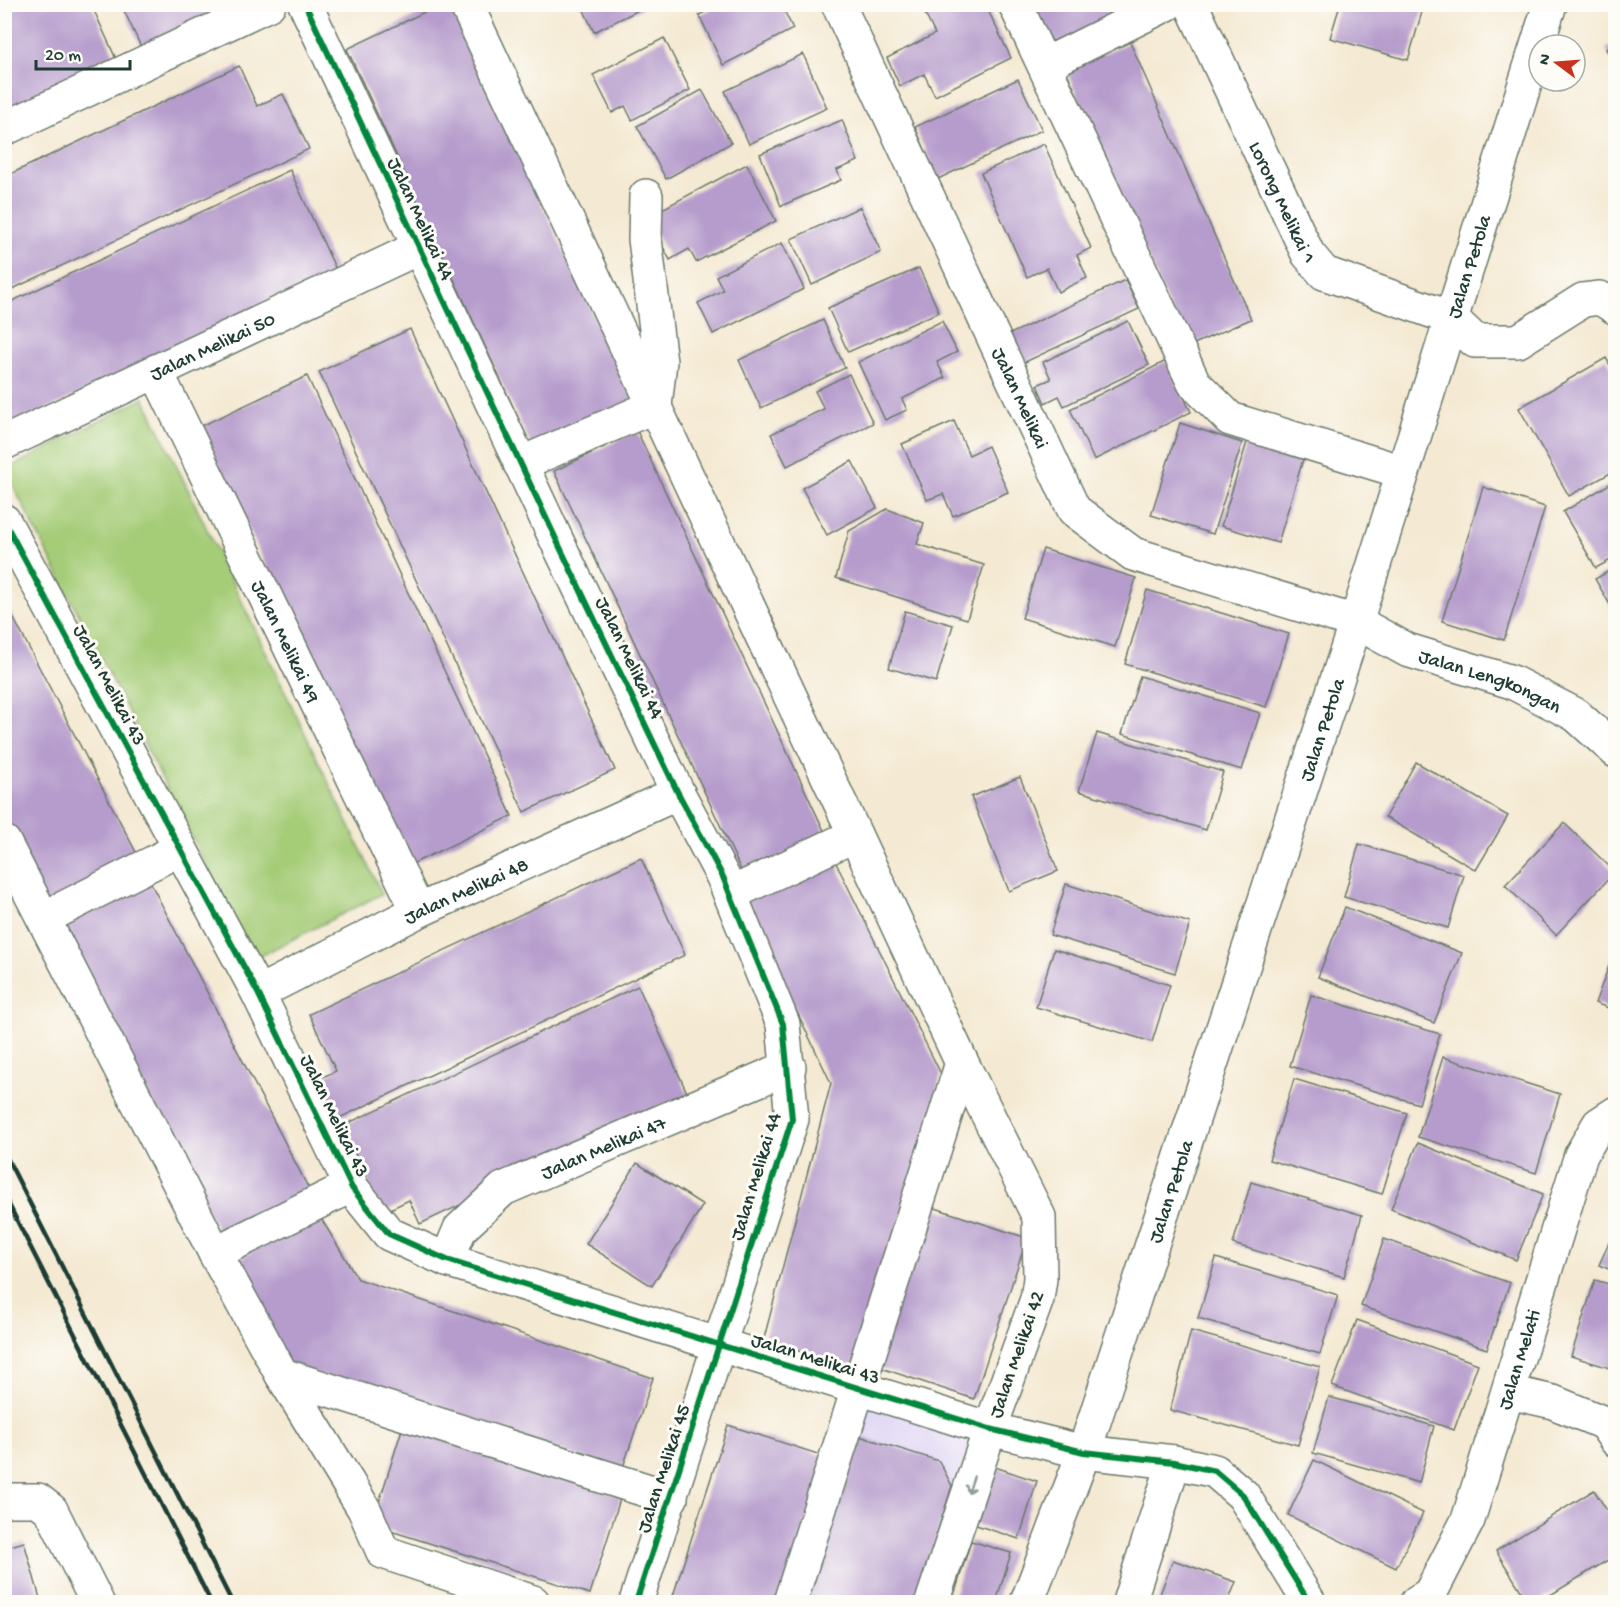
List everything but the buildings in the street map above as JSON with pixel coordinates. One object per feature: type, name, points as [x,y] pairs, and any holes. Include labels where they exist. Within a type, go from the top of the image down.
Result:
[{"type":"street","points":[[4,129],[269,4]]},
{"type":"street","name":"Jalan Melikai 44","points":[[305,4],[520,464],[678,793],[730,894],[783,1024],[789,1067],[792,1119],[718,1344]]},
{"type":"street","name":"Jalan Melikai 42","points":[[466,4],[962,1063],[1039,1217],[1040,1279],[1037,1299],[990,1429]]},
{"type":"street","name":"Jalan Melikai","points":[[838,4],[1074,510],[1133,554],[1356,622]]},
{"type":"street","points":[[1015,4],[1194,382],[1230,419],[1403,472]]},
{"type":"street","points":[[1044,65],[1167,4]]},
{"type":"street","name":"Lorong Melikai 1","points":[[1191,4],[1308,254],[1324,273],[1451,318]]},
{"type":"street","name":"Jalan Petola","points":[[1027,1602],[1084,1452],[1356,622],[1550,4]]},
{"type":"street","points":[[520,464],[655,406],[660,362],[645,239],[646,196]]},
{"type":"street","name":"Jalan Melikai 50","points":[[4,443],[418,248]]},
{"type":"street","points":[[1451,318],[1475,341],[1518,340],[1583,300],[1600,298],[1616,308]]},
{"type":"street","name":"Jalan Melikai 49","points":[[156,371],[418,911]]},
{"type":"street","name":"Jalan Melikai 43","points":[[4,521],[258,993],[351,1186],[389,1234],[447,1260],[990,1429],[1084,1452],[1174,1461],[1215,1470],[1243,1495],[1310,1602]]},
{"type":"street","name":"Jalan Lengkongan","points":[[1356,622],[1407,650],[1512,682],[1576,715],[1616,751]]},
{"type":"street","name":"Jalan Melikai 48","points":[[258,993],[418,911],[678,793]]},
{"type":"street","points":[[730,894],[855,835]]},
{"type":"street","points":[[4,842],[215,1253],[282,1375],[364,1509],[383,1552],[533,1602]]},
{"type":"street","points":[[44,918],[180,849]]},
{"type":"street","points":[[790,1602],[962,1063]]},
{"type":"street","name":"Jalan Melikai 47","points":[[447,1260],[460,1229],[503,1189],[789,1067]]},
{"type":"street","name":"Jalan Melati","points":[[1417,1602],[1430,1594],[1468,1520],[1581,1155],[1599,1124],[1616,1113]]},
{"type":"street","points":[[215,1253],[351,1186]]},
{"type":"street","name":"Jalan Melikai 45","points":[[636,1602],[671,1498],[718,1344]]},
{"type":"street","points":[[282,1375],[671,1498]]},
{"type":"street","points":[[1509,1392],[1553,1402],[1605,1424],[1616,1440]]},
{"type":"street","points":[[933,1602],[990,1429]]},
{"type":"street","points":[[1129,1602],[1174,1461]]},
{"type":"street","points":[[4,1500],[38,1500],[51,1510],[97,1602]]},
{"type":"shaded area","points":[[863,1402],[973,1439],[919,1602],[798,1602]]},
{"type":"green space","points":[[144,398],[382,894],[254,959],[5,470]]},
{"type":"railway","points":[[4,1152],[232,1602]]},
{"type":"railway","points":[[4,1195],[211,1602]]},
{"type":"cycle path","points":[[305,4],[555,537],[678,793],[723,877],[783,1024],[792,1119],[636,1602]]},
{"type":"cycle path","points":[[4,521],[258,993],[352,1188],[389,1234],[447,1260],[990,1429],[1084,1452],[1174,1462],[1215,1471],[1243,1495],[1309,1602]]}]
